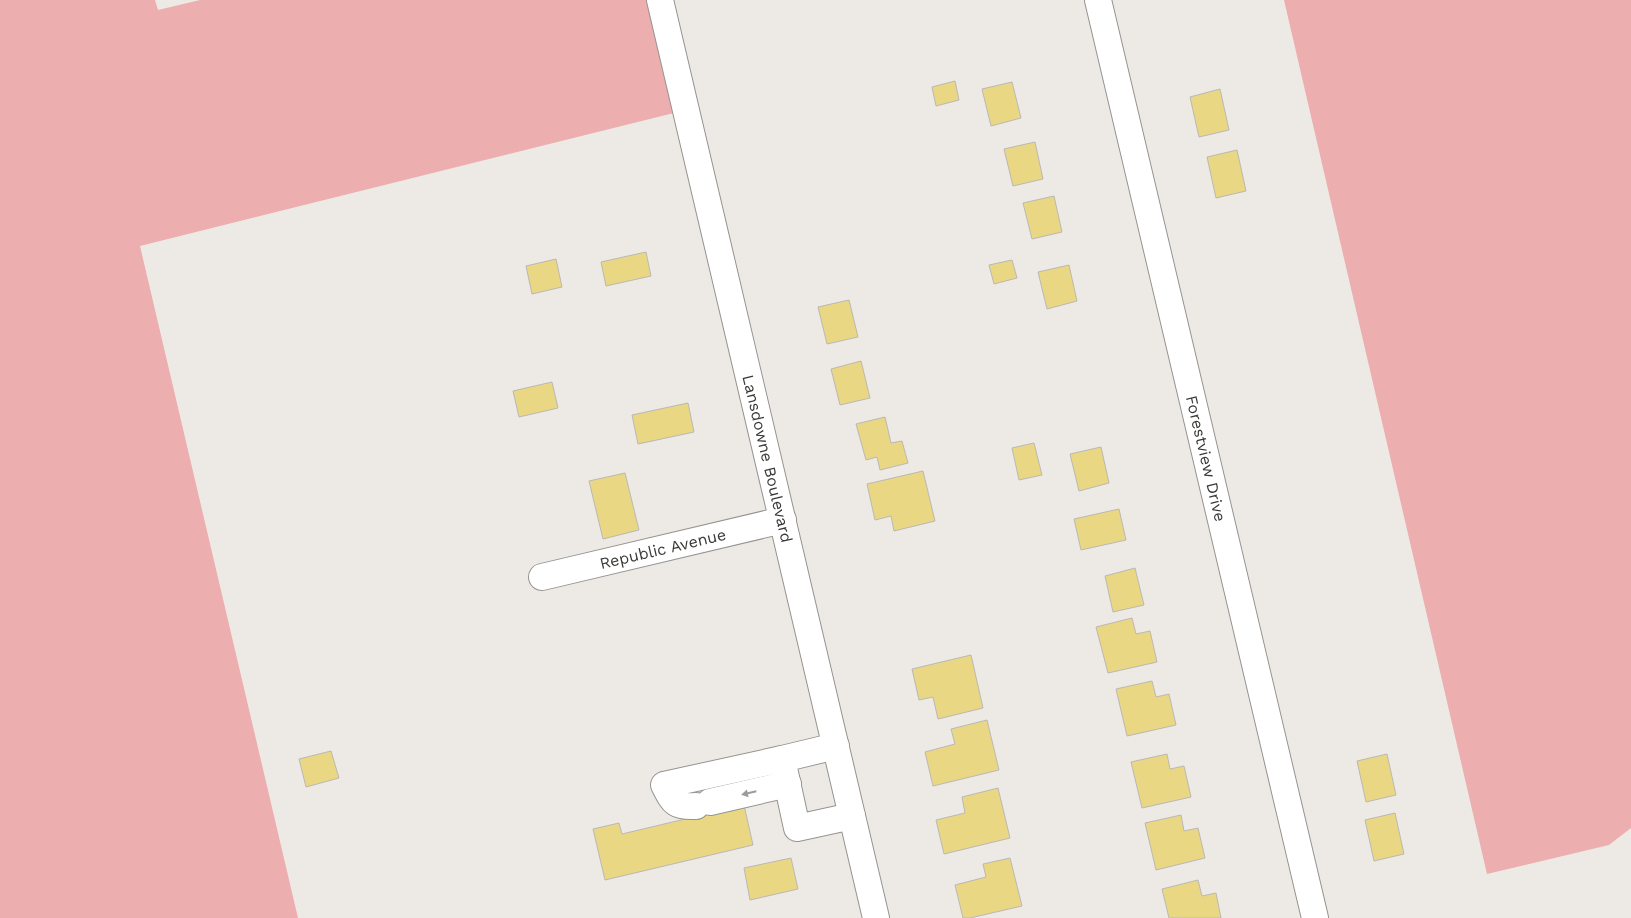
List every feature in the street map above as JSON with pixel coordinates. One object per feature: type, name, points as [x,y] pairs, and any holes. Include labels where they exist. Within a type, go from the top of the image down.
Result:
[{"type":"street","name":"Lansdowne Boulevard","points":[[660,0],[876,918]]},
{"type":"street","name":"Forestview Drive","points":[[1098,0],[1315,918]]},
{"type":"street","name":"Republic Avenue","points":[[542,577],[783,520]]},
{"type":"street","points":[[788,784],[703,804],[682,806],[672,800],[664,785],[836,746]]},
{"type":"street","points":[[782,759],[798,828],[852,816]]},
{"type":"shaded area","points":[[0,0],[155,0],[158,10],[200,0],[660,0],[686,110],[140,246],[298,918],[0,918]]},
{"type":"shaded area","points":[[1284,0],[1631,0],[1631,828],[1609,845],[1487,874]]},
{"type":"building","points":[[955,81],[959,100],[936,106],[932,87]]},
{"type":"building","points":[[1012,82],[1021,118],[991,126],[982,89]]},
{"type":"building","points":[[1220,89],[1229,130],[1199,137],[1190,97]]},
{"type":"building","points":[[1035,142],[1043,179],[1013,186],[1004,149]]},
{"type":"building","points":[[1237,150],[1246,191],[1216,198],[1207,157]]},
{"type":"building","points":[[1054,196],[1062,232],[1032,239],[1023,203]]},
{"type":"building","points":[[646,252],[651,276],[606,286],[601,262]]},
{"type":"building","points":[[556,259],[562,287],[532,294],[526,266]]},
{"type":"building","points":[[1012,260],[1017,278],[994,284],[989,265]]},
{"type":"building","points":[[1069,265],[1077,301],[1047,309],[1038,272]]},
{"type":"building","points":[[849,300],[858,337],[827,344],[818,307]]},
{"type":"building","points":[[861,361],[870,398],[840,405],[831,369]]},
{"type":"building","points":[[552,382],[558,408],[519,417],[513,391]]},
{"type":"building","points":[[688,403],[694,432],[638,444],[632,415]]},
{"type":"building","points":[[885,417],[891,443],[902,441],[908,463],[880,470],[877,457],[866,460],[856,424]]},
{"type":"building","points":[[1034,443],[1042,475],[1019,480],[1012,448]]},
{"type":"building","points":[[1101,447],[1109,483],[1079,491],[1070,454]]},
{"type":"building","points":[[923,471],[935,521],[894,531],[891,516],[875,520],[867,484]]},
{"type":"building","points":[[625,473],[639,530],[603,539],[589,481]]},
{"type":"building","points":[[1119,509],[1126,540],[1081,550],[1074,519]]},
{"type":"building","points":[[1135,568],[1144,605],[1113,612],[1105,576]]},
{"type":"building","points":[[1132,618],[1136,634],[1150,631],[1157,662],[1108,673],[1096,627]]},
{"type":"building","points":[[971,655],[983,708],[938,719],[933,697],[919,700],[912,669]]},
{"type":"building","points":[[1152,681],[1156,697],[1169,694],[1176,725],[1127,736],[1116,689]]},
{"type":"building","points":[[987,720],[999,770],[933,786],[925,752],[955,744],[951,729]]},
{"type":"building","points":[[331,751],[339,778],[306,787],[299,759]]},
{"type":"building","points":[[1167,754],[1170,769],[1184,766],[1191,797],[1142,808],[1131,762]]},
{"type":"building","points":[[1387,754],[1396,795],[1366,802],[1357,761]]},
{"type":"building","points":[[998,788],[1010,838],[944,854],[936,820],[965,813],[962,797]]},
{"type":"building","points":[[744,805],[753,845],[605,880],[593,829],[619,823],[622,834]]},
{"type":"building","points":[[1395,813],[1404,854],[1374,861],[1365,820]]},
{"type":"building","points":[[1181,815],[1184,831],[1198,828],[1205,858],[1156,870],[1145,823]]},
{"type":"building","points":[[791,858],[798,889],[750,900],[744,868]]},
{"type":"building","points":[[1010,858],[1022,906],[963,918],[955,885],[986,877],[983,864]]},
{"type":"building","points":[[1198,880],[1202,896],[1216,893],[1221,918],[1169,918],[1162,889]]}]
